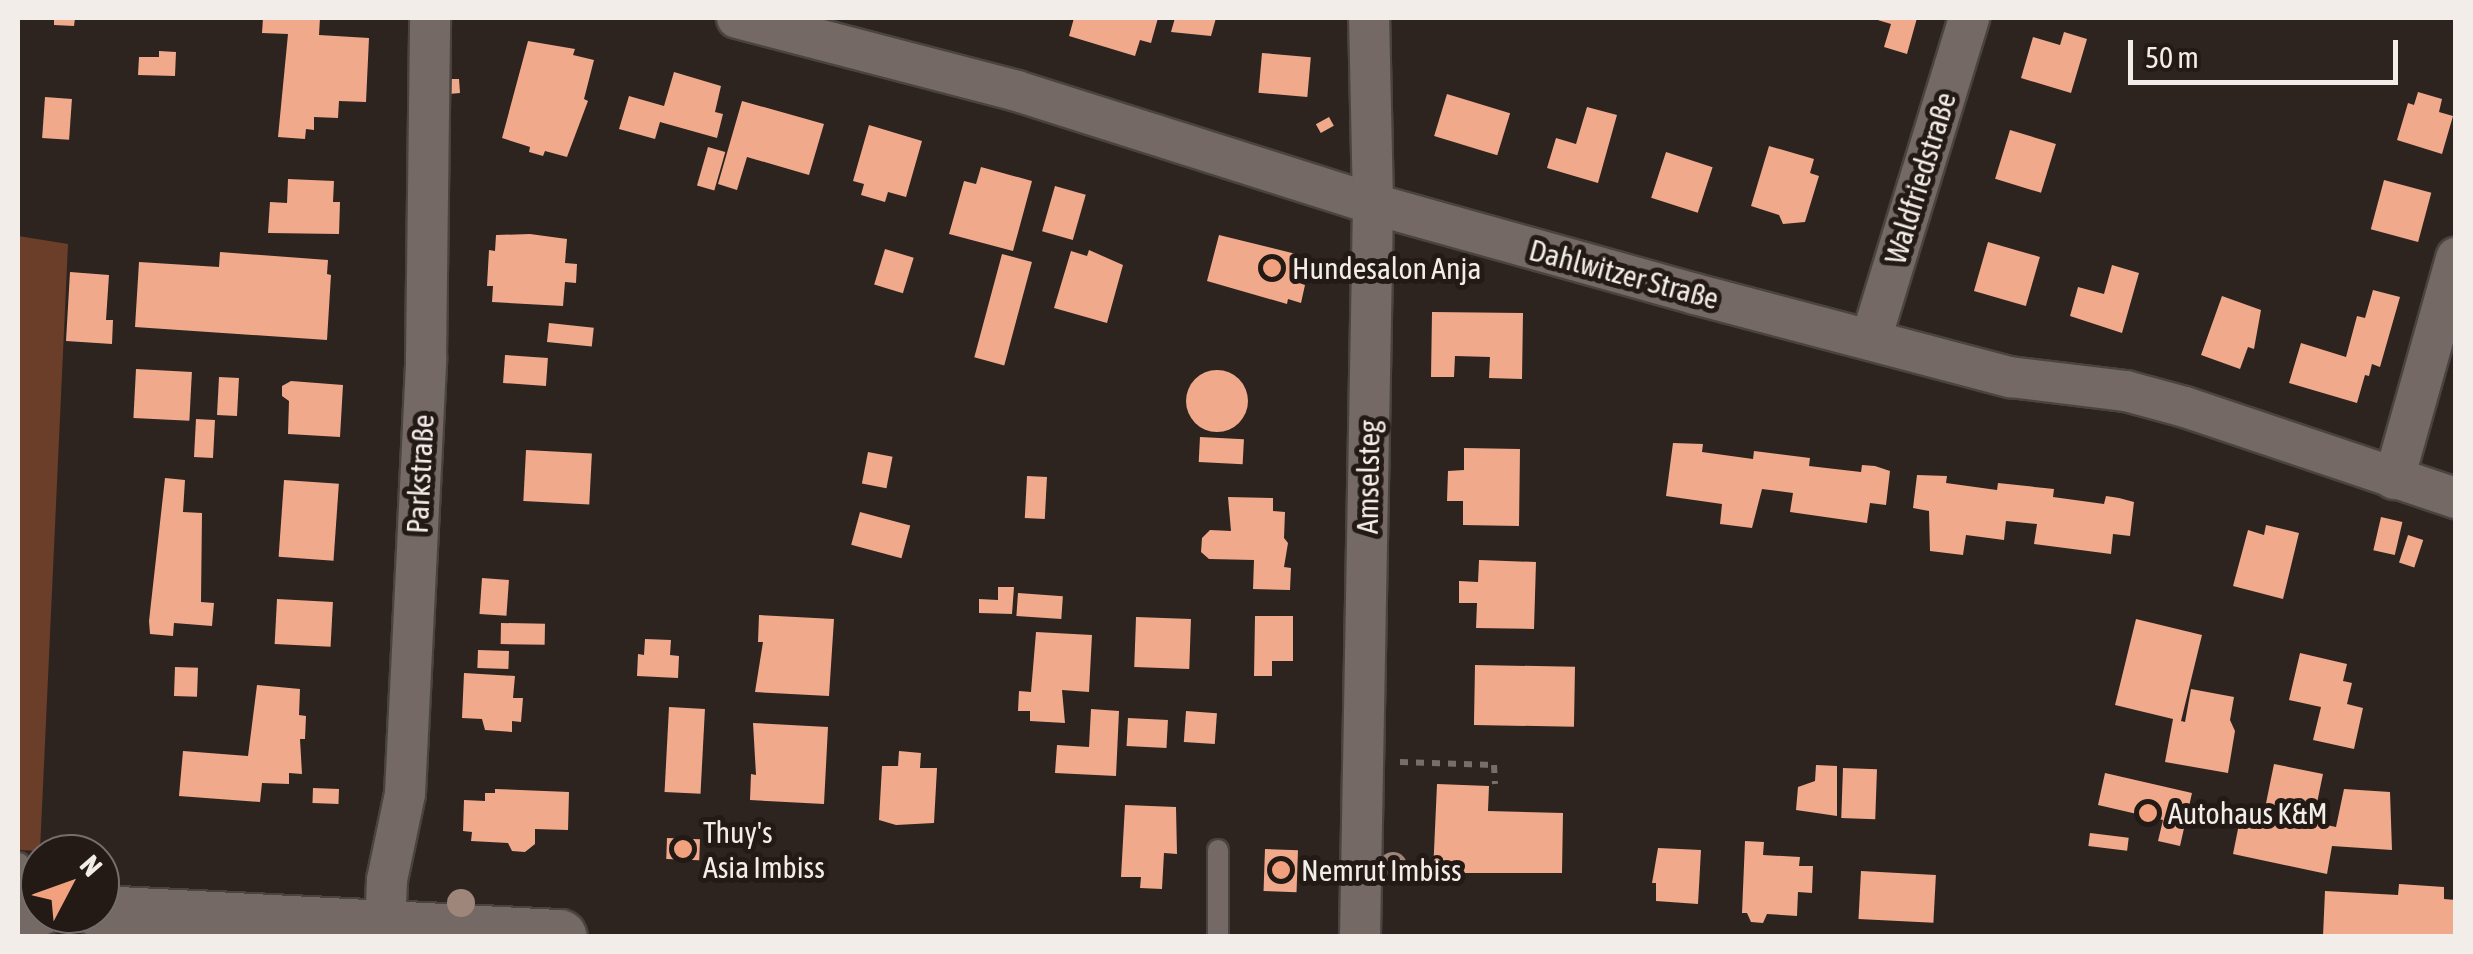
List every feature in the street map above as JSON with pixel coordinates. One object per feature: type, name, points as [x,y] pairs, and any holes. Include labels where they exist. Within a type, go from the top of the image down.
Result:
[{"type":"street","name":"Parkstraße","points":[[385,928],[388,880],[405,794],[408,734],[426,358],[430,18]]},
{"type":"street","name":"Dahlwitzer Straße","points":[[737,18],[1018,91],[1373,204],[2010,377],[2126,391],[2170,403],[2456,498]]},
{"type":"street","name":"Amselsteg","points":[[1360,936],[1373,204],[1370,18]]},
{"type":"street","name":"Waldfriedstraße","points":[[1871,339],[1969,18]]},
{"type":"street","points":[[2394,479],[2456,258]]},
{"type":"street","points":[[120,913],[560,936]]},
{"type":"lane","points":[[1218,850],[1218,936]]},
{"type":"path","points":[[1389,762],[1494,765],[1495,784]]},
{"type":"shaded area","points":[[18,236],[68,244],[41,834],[20,834],[18,850]]},
{"type":"building","points":[[54,18],[75,18],[74,26],[54,25]]},
{"type":"building","points":[[263,18],[320,18],[319,35],[369,38],[366,102],[339,101],[338,118],[314,117],[314,130],[306,129],[305,139],[278,137],[288,34],[262,33]]},
{"type":"building","points":[[1074,18],[1158,18],[1151,43],[1140,40],[1135,56],[1069,36]]},
{"type":"building","points":[[1175,18],[1216,18],[1211,36],[1171,32]]},
{"type":"building","points":[[1871,18],[1917,18],[1907,54],[1884,47],[1891,24]]},
{"type":"building","points":[[2064,32],[2087,39],[2071,93],[2021,78],[2033,37],[2060,45]]},
{"type":"building","points":[[528,41],[575,49],[573,55],[594,60],[584,99],[588,101],[567,157],[545,151],[543,156],[529,152],[530,147],[502,138]]},
{"type":"building","points":[[159,51],[176,52],[175,76],[138,75],[139,57],[159,57]]},
{"type":"building","points":[[1262,53],[1311,57],[1307,97],[1259,93]]},
{"type":"building","points":[[674,72],[721,86],[715,112],[723,114],[717,138],[660,122],[655,139],[619,129],[629,96],[664,106]]},
{"type":"building","points":[[449,79],[459,79],[460,93],[449,94]]},
{"type":"building","points":[[2418,92],[2442,99],[2439,112],[2453,116],[2442,154],[2397,140],[2408,103],[2414,105]]},
{"type":"building","points":[[1447,94],[1510,113],[1497,155],[1434,136]]},
{"type":"building","points":[[45,97],[72,99],[69,140],[42,138]]},
{"type":"building","points":[[742,101],[824,124],[809,175],[747,157],[737,190],[718,184]]},
{"type":"building","points":[[1587,107],[1617,115],[1598,183],[1547,168],[1556,138],[1576,144]]},
{"type":"building","points":[[1329,117],[1334,126],[1321,133],[1316,124]]},
{"type":"building","points":[[869,125],[922,141],[906,197],[888,192],[885,202],[861,195],[864,184],[853,181]]},
{"type":"building","points":[[2010,130],[2056,144],[2041,193],[1995,179]]},
{"type":"building","points":[[1769,146],[1814,159],[1810,173],[1819,176],[1805,222],[1783,224],[1779,215],[1751,206]]},
{"type":"building","points":[[708,147],[725,152],[714,190],[697,185]]},
{"type":"building","points":[[1666,152],[1713,167],[1698,213],[1651,198]]},
{"type":"building","points":[[981,167],[1032,181],[1013,251],[949,234],[964,181],[976,184]]},
{"type":"building","points":[[288,179],[334,181],[333,202],[340,202],[339,234],[268,233],[270,202],[287,203]]},
{"type":"building","points":[[2384,180],[2431,193],[2418,242],[2371,229]]},
{"type":"building","points":[[1055,186],[1086,195],[1073,240],[1042,231]]},
{"type":"building","points":[[496,235],[567,239],[565,263],[577,264],[576,283],[565,282],[563,306],[492,302],[493,286],[487,286],[489,250],[495,251]]},
{"type":"building","name":"Hundesalon Anja","points":[[1219,235],[1300,255],[1293,281],[1305,285],[1301,303],[1288,299],[1287,304],[1207,281]]},
{"type":"building","points":[[1988,242],[2040,257],[2026,306],[1974,291]]},
{"type":"building","points":[[885,249],[914,258],[903,293],[874,284]]},
{"type":"building","points":[[1089,250],[1123,265],[1107,323],[1054,308],[1071,251],[1087,256]]},
{"type":"building","points":[[220,252],[328,260],[327,274],[331,275],[327,340],[135,327],[139,262],[219,267]]},
{"type":"building","points":[[1002,254],[1032,262],[1004,365],[974,357]]},
{"type":"building","points":[[2112,265],[2139,273],[2122,333],[2070,316],[2078,287],[2104,294]]},
{"type":"building","points":[[70,272],[109,275],[106,320],[113,320],[112,344],[66,341]]},
{"type":"building","points":[[2373,290],[2400,297],[2380,367],[2372,364],[2357,403],[2289,383],[2301,343],[2346,357],[2357,316],[2365,318]]},
{"type":"building","points":[[2222,296],[2261,310],[2254,349],[2248,347],[2240,369],[2201,355]]},
{"type":"building","points":[[1432,312],[1523,313],[1522,379],[1489,378],[1490,357],[1455,356],[1454,377],[1431,377]]},
{"type":"building","points":[[549,323],[594,328],[592,347],[547,342]]},
{"type":"building","points":[[505,355],[548,358],[546,386],[503,383]]},
{"type":"building","points":[[136,369],[192,372],[189,421],[133,418]]},
{"type":"building","points":[[1217,370],[1239,379],[1248,401],[1239,423],[1217,432],[1195,423],[1186,401],[1195,379]]},
{"type":"building","points":[[219,377],[239,378],[237,416],[217,415]]},
{"type":"building","points":[[291,381],[343,385],[340,437],[288,434],[289,401],[282,396],[282,386]]},
{"type":"building","points":[[196,419],[215,420],[213,458],[194,457]]},
{"type":"building","points":[[1200,437],[1244,439],[1243,464],[1199,462]]},
{"type":"building","points":[[1673,443],[1703,444],[1702,452],[1753,459],[1754,451],[1810,458],[1809,466],[1861,472],[1862,465],[1875,466],[1890,471],[1886,505],[1870,503],[1867,523],[1790,512],[1793,493],[1762,489],[1752,528],[1720,524],[1722,504],[1666,496]]},
{"type":"building","points":[[1464,448],[1520,449],[1519,526],[1463,525],[1463,501],[1447,501],[1448,471],[1464,470]]},
{"type":"building","points":[[526,450],[592,453],[589,504],[523,501]]},
{"type":"building","points":[[868,452],[893,457],[886,488],[862,483]]},
{"type":"building","points":[[1917,475],[1947,476],[1946,483],[1997,490],[1998,483],[2054,489],[2053,497],[2104,504],[2106,496],[2134,502],[2130,536],[2113,534],[2111,554],[2034,544],[2037,524],[2006,521],[2004,540],[1966,535],[1963,555],[1930,551],[1929,511],[1913,508]]},
{"type":"building","points":[[1027,476],[1047,477],[1045,519],[1025,518]]},
{"type":"building","points":[[165,478],[185,480],[183,512],[202,513],[201,602],[214,603],[212,626],[174,623],[173,636],[150,634],[149,621]]},
{"type":"building","points":[[284,480],[339,484],[333,561],[279,557]]},
{"type":"building","points":[[1228,497],[1273,498],[1273,511],[1285,512],[1284,538],[1288,543],[1284,567],[1291,568],[1290,590],[1253,589],[1254,560],[1209,559],[1201,552],[1202,538],[1210,530],[1231,531]]},
{"type":"building","points":[[860,512],[910,525],[901,558],[851,545]]},
{"type":"building","points":[[2381,517],[2402,522],[2395,555],[2373,550]]},
{"type":"building","points":[[2266,525],[2299,533],[2283,599],[2233,586],[2248,530],[2264,535]]},
{"type":"building","points":[[2408,535],[2423,540],[2414,568],[2399,563]]},
{"type":"building","points":[[1479,560],[1536,562],[1534,629],[1476,628],[1477,603],[1459,603],[1459,581],[1478,582]]},
{"type":"building","points":[[482,578],[509,580],[506,616],[479,614]]},
{"type":"building","points":[[998,587],[1014,587],[1012,614],[979,613],[979,599],[998,600]]},
{"type":"building","points":[[1018,593],[1063,596],[1061,619],[1016,616]]},
{"type":"building","points":[[277,599],[333,602],[331,647],[275,644]]},
{"type":"building","points":[[759,615],[834,619],[829,696],[755,692],[763,642],[758,642]]},
{"type":"building","points":[[1255,616],[1293,616],[1293,661],[1272,661],[1272,676],[1254,676]]},
{"type":"building","points":[[1136,617],[1191,619],[1189,669],[1134,667]]},
{"type":"building","points":[[2136,619],[2202,635],[2181,721],[2185,722],[2191,689],[2234,697],[2230,720],[2235,731],[2228,773],[2165,762],[2173,719],[2115,705]]},
{"type":"building","points":[[501,623],[545,624],[545,645],[501,644]]},
{"type":"building","points":[[1036,632],[1092,635],[1089,692],[1062,690],[1065,723],[1030,721],[1030,711],[1018,711],[1019,691],[1031,692]]},
{"type":"building","points":[[645,639],[671,640],[670,655],[679,656],[678,678],[637,676],[638,654],[644,655]]},
{"type":"building","points":[[478,650],[509,651],[508,669],[477,668]]},
{"type":"building","points":[[2300,653],[2347,664],[2343,681],[2352,683],[2347,704],[2363,708],[2354,749],[2313,740],[2321,707],[2289,700]]},
{"type":"building","points":[[1475,665],[1575,667],[1574,727],[1474,725]]},
{"type":"building","points":[[175,667],[198,668],[197,697],[174,696]]},
{"type":"building","points":[[464,673],[515,676],[513,698],[523,698],[521,722],[512,721],[512,732],[485,730],[482,719],[462,718]]},
{"type":"building","points":[[257,685],[300,689],[299,715],[306,716],[305,739],[300,739],[302,774],[289,773],[289,784],[262,783],[260,802],[179,796],[183,751],[248,756]]},
{"type":"building","points":[[669,707],[705,709],[701,794],[665,792]]},
{"type":"building","points":[[1091,709],[1119,711],[1116,776],[1055,773],[1057,745],[1089,747]]},
{"type":"building","points":[[1186,711],[1217,713],[1215,744],[1184,742]]},
{"type":"building","points":[[1128,718],[1168,720],[1166,748],[1127,746]]},
{"type":"building","points":[[753,723],[828,727],[824,804],[750,800],[751,774],[756,775]]},
{"type":"building","points":[[899,751],[921,753],[920,768],[937,768],[934,823],[896,825],[879,820],[882,766],[898,766]]},
{"type":"building","points":[[2274,764],[2323,774],[2313,822],[2336,827],[2344,789],[2390,792],[2392,850],[2332,846],[2327,874],[2233,854],[2241,814],[2263,818]]},
{"type":"building","points":[[1816,765],[1837,766],[1837,816],[1796,810],[1798,787],[1815,781]]},
{"type":"building","points":[[1843,768],[1877,769],[1875,819],[1841,818]]},
{"type":"building","points":[[2105,773],[2192,793],[2180,846],[2158,841],[2163,820],[2098,805]]},
{"type":"building","points":[[1437,784],[1489,786],[1488,811],[1563,813],[1562,873],[1433,873]]},
{"type":"building","points":[[313,788],[339,789],[338,804],[312,803]]},
{"type":"building","points":[[495,789],[569,792],[568,830],[535,829],[535,844],[525,852],[512,851],[508,843],[471,841],[472,832],[463,831],[464,800],[485,801],[485,793],[495,793]]},
{"type":"building","points":[[1125,805],[1176,807],[1177,854],[1164,853],[1162,889],[1140,888],[1141,877],[1121,877]]},
{"type":"building","points":[[2090,833],[2129,838],[2127,851],[2088,846]]},
{"type":"building","name":"Thuy's Asia Imbiss","points":[[667,838],[700,839],[699,860],[666,859]]},
{"type":"building","points":[[1745,841],[1764,842],[1763,855],[1800,857],[1799,866],[1813,866],[1812,893],[1798,892],[1797,916],[1767,914],[1763,923],[1751,922],[1747,913],[1742,913]]},
{"type":"building","points":[[1658,848],[1701,850],[1698,904],[1656,901],[1656,883],[1652,883]]},
{"type":"building","name":"Nemrut Imbiss","points":[[1265,849],[1298,850],[1297,892],[1264,891]]},
{"type":"building","points":[[1861,871],[1936,875],[1933,923],[1858,919]]},
{"type":"building","points":[[2399,884],[2444,887],[2444,899],[2456,900],[2456,936],[2323,936],[2325,891],[2398,895]]},
{"type":"place","name":"Hundesalon Anja","points":[[1272,268]]},
{"type":"place","name":"Autohaus K&M","points":[[2148,813]]},
{"type":"place","name":"Thuy's Asia Imbiss","points":[[683,849]]},
{"type":"place","name":"Nemrut Imbiss","points":[[1281,870]]}]
